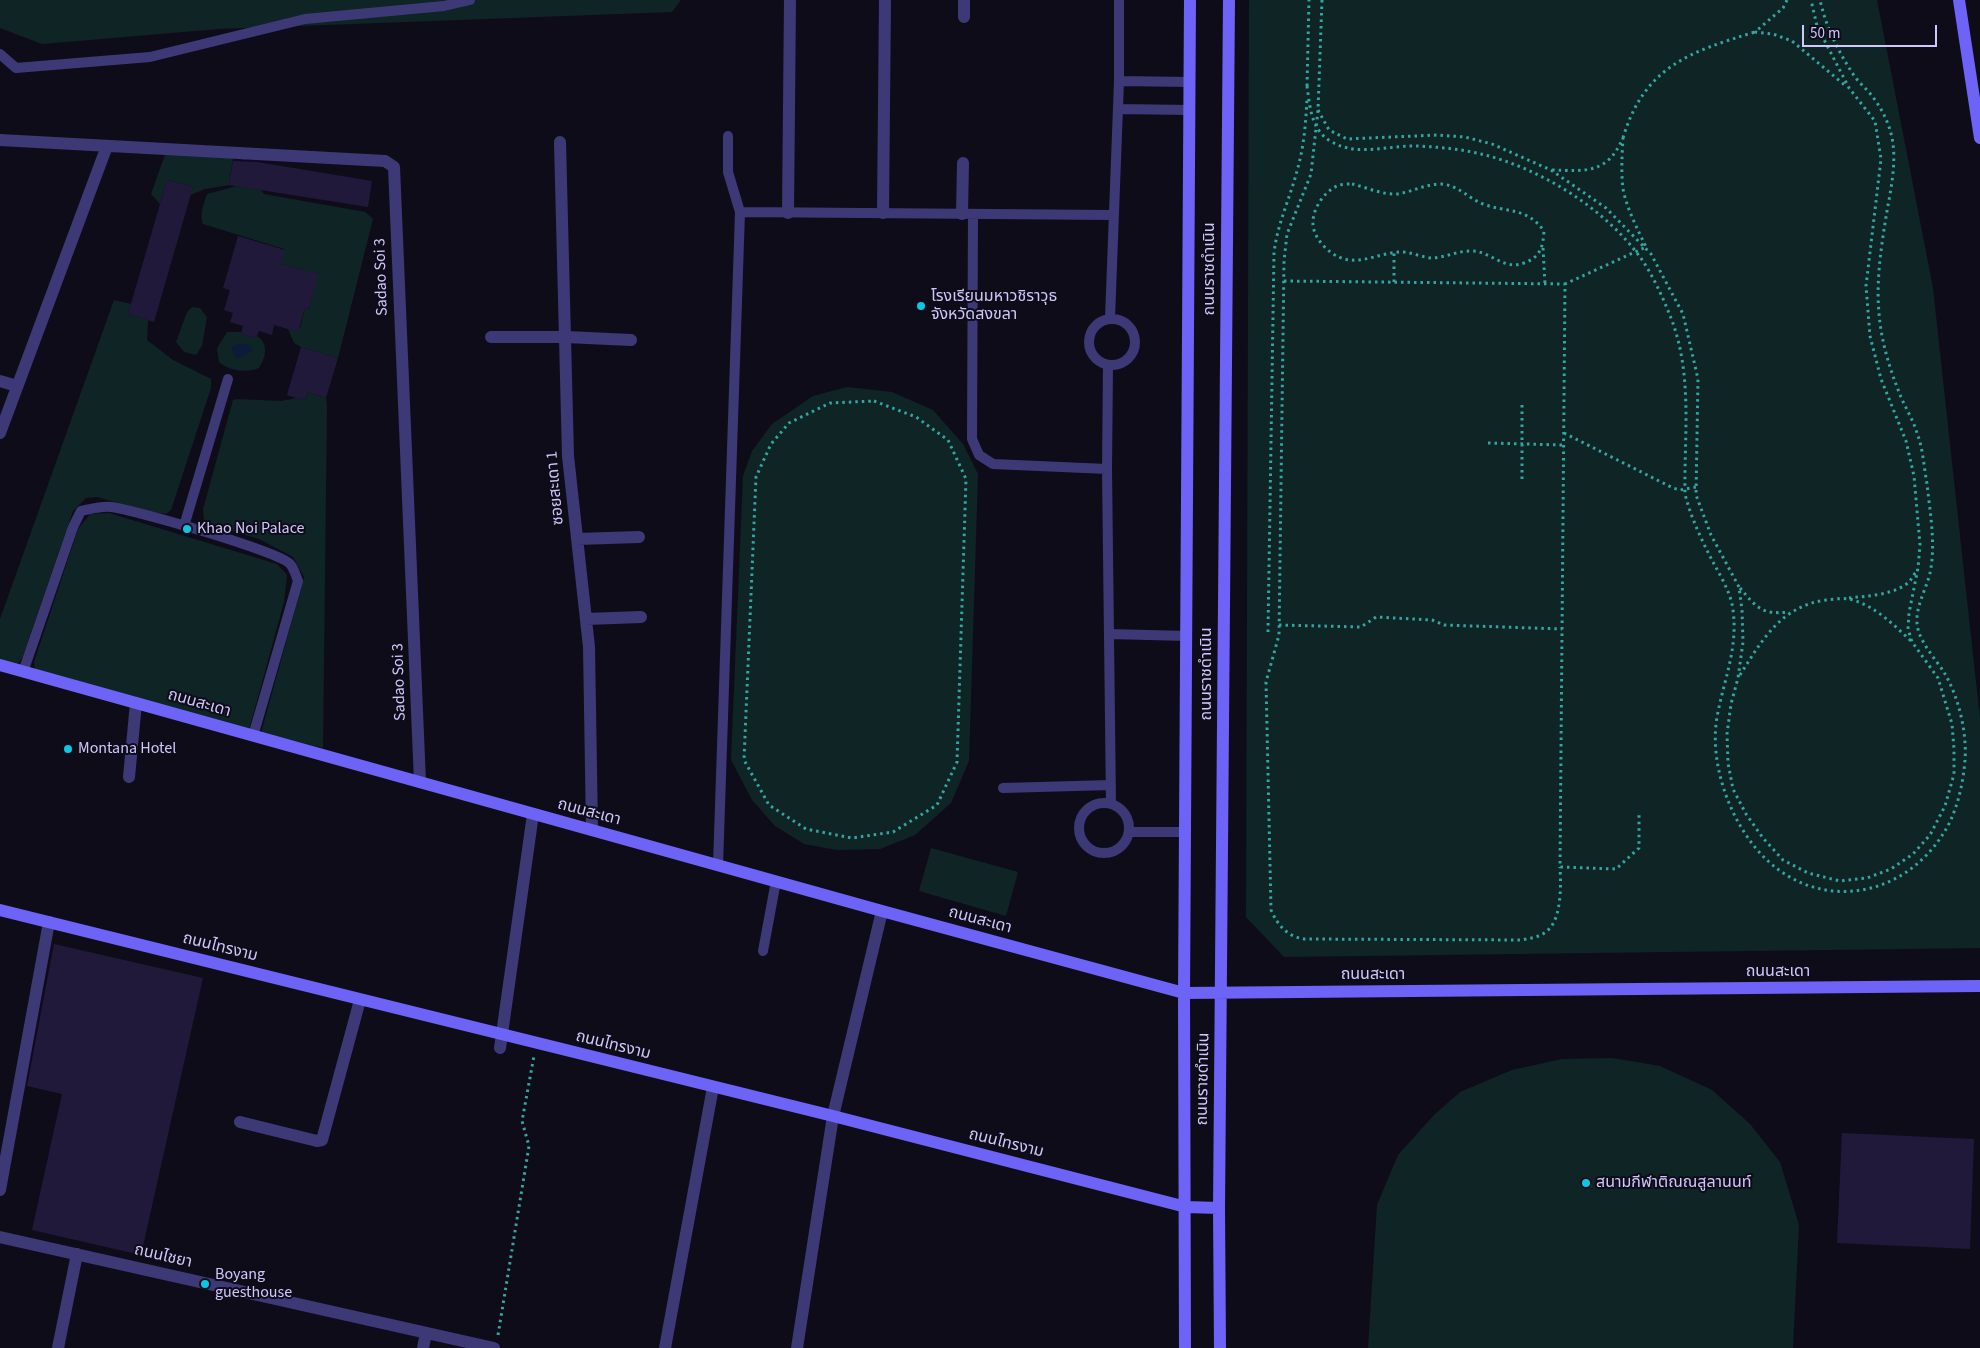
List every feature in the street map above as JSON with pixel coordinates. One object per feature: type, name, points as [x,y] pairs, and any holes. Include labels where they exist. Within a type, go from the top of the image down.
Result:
[{"type":"street","points":[[788,213],[790,0]]},
{"type":"street","points":[[883,213],[885,0]]},
{"type":"street","points":[[964,0],[964,17]]},
{"type":"street","name":"ถนนราชดำเนิน","points":[[1185,1348],[1184,993],[1190,0]]},
{"type":"street","name":"ถนนราชดำเนิน","points":[[1220,1348],[1219,1208],[1229,0]]},
{"type":"street","points":[[1959,0],[1980,138]]},
{"type":"street","name":"Sadao Soi 3","points":[[0,140],[385,161],[394,167],[420,782]]},
{"type":"street","name":"ซอยสะเดา 1","points":[[560,142],[568,456],[589,647],[592,830]]},
{"type":"street","points":[[0,433],[107,146]]},
{"type":"street","points":[[963,163],[967,214]]},
{"type":"street","points":[[491,336],[631,340]]},
{"type":"street","points":[[0,381],[17,386]]},
{"type":"street","points":[[577,539],[639,537]]},
{"type":"street","points":[[586,619],[641,617]]},
{"type":"street","name":"ถนนสะเดา","points":[[0,666],[1184,993],[1980,986]]},
{"type":"street","points":[[129,778],[136,703]]},
{"type":"street","points":[[500,1048],[533,814]]},
{"type":"street","name":"ถนนไทรงาม","points":[[0,910],[833,1116],[1186,1207],[1219,1208]]},
{"type":"street","points":[[797,1348],[833,1116],[882,911]]},
{"type":"street","points":[[0,1190],[49,922]]},
{"type":"street","points":[[240,1122],[317,1141],[322,1140],[360,1000]]},
{"type":"street","points":[[665,1348],[713,1087]]},
{"type":"street","name":"ถนนไชยา","points":[[0,1237],[426,1332],[496,1343]]},
{"type":"street","points":[[58,1348],[77,1254]]},
{"type":"street","points":[[423,1348],[426,1332]]},
{"type":"lane","points":[[0,54],[16,68],[150,57],[305,19],[444,6],[470,0]]},
{"type":"lane","points":[[1110,318],[1119,81],[1119,0]]},
{"type":"lane","points":[[1119,81],[1189,82]]},
{"type":"lane","points":[[1118,109],[1190,110]]},
{"type":"lane","points":[[718,865],[740,212],[728,172],[728,136]]},
{"type":"lane","points":[[740,212],[1114,215]]},
{"type":"lane","points":[[967,214],[972,438],[979,455],[993,464],[1107,468]]},
{"type":"lane","points":[[1110,318],[1118,319],[1126,323],[1132,330],[1135,337],[1135,345],[1133,353],[1127,360],[1120,364],[1108,365],[1094,357],[1090,349],[1090,334],[1096,325],[1110,318]]},
{"type":"lane","points":[[1108,365],[1107,468],[1111,804]]},
{"type":"lane","points":[[184,526],[228,379]]},
{"type":"lane","points":[[23,672],[73,527],[81,512],[93,508],[112,507],[184,526],[273,554],[290,563],[298,581],[253,736]]},
{"type":"lane","points":[[1109,634],[1186,636]]},
{"type":"lane","points":[[1002,788],[1111,785]]},
{"type":"lane","points":[[1111,804],[1119,808],[1126,816],[1129,832],[1121,848],[1113,852],[1100,853],[1085,845],[1079,828],[1087,810],[1094,806],[1111,804]]},
{"type":"lane","points":[[1129,832],[1186,832]]},
{"type":"lane","points":[[762,951],[776,881]]},
{"type":"path","points":[[1268,632],[1274,253],[1276,237],[1298,168],[1304,130],[1309,0]]},
{"type":"path","points":[[1322,0],[1318,110],[1310,174],[1287,234],[1284,281],[1279,635],[1266,682],[1270,910],[1276,923],[1296,938],[1318,940],[1522,940],[1537,937],[1549,930],[1558,909],[1561,891],[1564,284]]},
{"type":"path","points":[[1551,170],[1578,171],[1596,168],[1610,160],[1617,153],[1630,116],[1642,93],[1676,62],[1710,46],[1755,32],[1783,8],[1787,0]]},
{"type":"path","points":[[1810,0],[1817,26],[1849,88],[1874,121],[1881,159],[1866,286],[1870,336],[1881,379],[1906,441],[1914,476],[1920,545],[1918,568],[1909,613],[1908,629],[1912,642]]},
{"type":"path","points":[[1307,86],[1310,115],[1321,134],[1330,142],[1343,148],[1359,150],[1416,146],[1483,154],[1532,173],[1561,187],[1613,226],[1641,259],[1671,318],[1682,358],[1687,402],[1685,494],[1689,508],[1732,604],[1734,628],[1732,656],[1717,715],[1716,737],[1719,769],[1726,798],[1738,824],[1752,843],[1766,860],[1788,878],[1824,891],[1856,892],[1872,889],[1903,875],[1934,848],[1944,834],[1956,804],[1963,778],[1965,750],[1964,734],[1958,708],[1948,678],[1920,635],[1917,623],[1919,605],[1930,572],[1932,540],[1927,485],[1918,435],[1899,392],[1884,347],[1879,313],[1879,277],[1893,173],[1893,144],[1886,120],[1878,105],[1856,79],[1840,53],[1824,19],[1820,0]]},
{"type":"path","points":[[1755,32],[1773,34],[1792,41],[1849,88]]},
{"type":"path","points":[[1318,110],[1329,130],[1346,139],[1437,135],[1465,137],[1492,144],[1551,170],[1606,208],[1646,247],[1652,254],[1683,314],[1698,379],[1696,495],[1711,535],[1739,587],[1759,608],[1773,614],[1790,612],[1814,602],[1882,593],[1909,582],[1918,568]]},
{"type":"path","points":[[1623,138],[1622,165],[1624,189],[1632,218],[1646,247]]},
{"type":"path","points":[[1543,248],[1535,258],[1523,264],[1510,265],[1475,250],[1432,258],[1400,252],[1358,260],[1340,258],[1327,250],[1313,230],[1317,204],[1328,192],[1338,185],[1352,184],[1394,194],[1429,185],[1444,184],[1460,190],[1483,204],[1525,214],[1537,222],[1544,231],[1545,284]]},
{"type":"path","points":[[1284,281],[1564,284],[1646,247]]},
{"type":"path","points":[[1394,253],[1394,282]]},
{"type":"path","points":[[874,401],[916,417],[948,440],[966,480],[957,762],[937,805],[893,832],[852,838],[806,829],[769,805],[744,760],[756,477],[771,444],[789,423],[830,402],[874,401]]},
{"type":"path","points":[[1522,405],[1522,479]]},
{"type":"path","points":[[1564,433],[1673,488],[1680,490],[1696,487]]},
{"type":"path","points":[[1488,443],[1563,444]]},
{"type":"path","points":[[1739,587],[1743,642],[1738,678],[1730,704],[1727,734],[1728,763],[1733,789],[1746,814],[1763,838],[1783,860],[1808,873],[1840,881],[1867,878],[1891,869],[1913,854],[1930,835],[1945,806],[1954,774],[1954,749],[1952,724],[1938,678],[1912,642],[1869,606],[1855,600],[1838,598]]},
{"type":"path","points":[[1738,678],[1758,644],[1790,612]]},
{"type":"path","points":[[1279,625],[1361,627],[1376,617],[1432,620],[1444,624],[1562,629]]},
{"type":"path","points":[[1560,867],[1616,869],[1639,848],[1639,813]]},
{"type":"path","points":[[496,1343],[529,1146],[522,1121],[536,1043]]},
{"type":"green space","points":[[0,0],[681,0],[672,12],[219,29],[42,44],[0,28]]},
{"type":"green space","points":[[1249,0],[1877,0],[1933,288],[1980,719],[1980,948],[1284,957],[1246,917]]},
{"type":"green space","points":[[166,152],[249,158],[246,160],[233,158],[229,185],[205,189],[190,195],[193,187],[167,180],[160,204],[151,194]]},
{"type":"green space","points":[[237,186],[261,190],[264,194],[365,212],[373,219],[338,358],[301,347],[294,343],[288,329],[300,328],[305,308],[309,309],[318,274],[281,264],[284,249],[203,224],[202,212],[207,194]]},
{"type":"green space","points":[[114,300],[131,304],[128,314],[148,320],[147,340],[173,360],[211,379],[211,388],[171,510],[166,514],[150,512],[97,497],[86,498],[73,511],[23,656],[15,669],[0,666],[0,619]]},
{"type":"green space","points":[[192,307],[200,308],[207,317],[202,346],[196,355],[184,352],[176,342],[187,312]]},
{"type":"green space","points":[[227,332],[241,332],[241,334],[256,338],[257,336],[261,339],[265,351],[259,368],[238,370],[219,362],[217,348]]},
{"type":"green space","points":[[847,387],[892,392],[933,410],[963,444],[978,474],[969,761],[951,803],[915,835],[880,849],[837,850],[804,844],[775,826],[752,800],[731,760],[743,476],[752,451],[772,424],[813,396]]},
{"type":"green space","points":[[307,392],[326,398],[327,405],[323,748],[261,733],[304,577],[293,557],[259,539],[211,525],[204,520],[203,509],[233,400],[282,401],[296,398],[305,401]]},
{"type":"green space","points":[[109,513],[277,564],[287,575],[284,602],[249,730],[36,675],[34,662],[78,529],[90,514]]},
{"type":"green space","points":[[931,848],[1018,872],[1006,916],[919,891]]},
{"type":"green space","name":"สนามกีฬาติณณสูลานนท์","points":[[1612,1058],[1660,1066],[1712,1090],[1750,1124],[1780,1162],[1799,1225],[1793,1348],[1368,1348],[1377,1205],[1398,1155],[1434,1115],[1460,1092],[1512,1070],[1562,1059]]},
{"type":"water","points":[[237,344],[247,344],[253,350],[240,358],[235,358],[231,347]]},
{"type":"building","points":[[233,161],[257,162],[372,181],[368,207],[229,185]]},
{"type":"building","points":[[167,180],[193,187],[154,322],[128,314]]},
{"type":"building","points":[[238,236],[285,250],[281,264],[319,274],[309,309],[305,308],[298,332],[274,325],[272,335],[259,331],[256,338],[241,334],[243,326],[230,322],[233,313],[224,310],[230,290],[223,288]]},
{"type":"building","points":[[301,347],[338,358],[326,398],[307,392],[305,401],[287,395]]},
{"type":"building","points":[[54,944],[203,978],[141,1255],[32,1230],[62,1094],[27,1086]]},
{"type":"building","points":[[1842,1133],[1974,1139],[1970,1249],[1837,1243]]},
{"type":"place","name":"โรงเรียนมหาวชิราวุธ จังหวัดสงขลา","points":[[921,306]]},
{"type":"place","name":"Khao Noi Palace","points":[[187,529]]},
{"type":"place","name":"Montana Hotel","points":[[68,749]]},
{"type":"place","name":"สนามกีฬาติณณสูลานนท์","points":[[1586,1183]]},
{"type":"place","name":"Boyang guesthouse","points":[[205,1284]]}]
